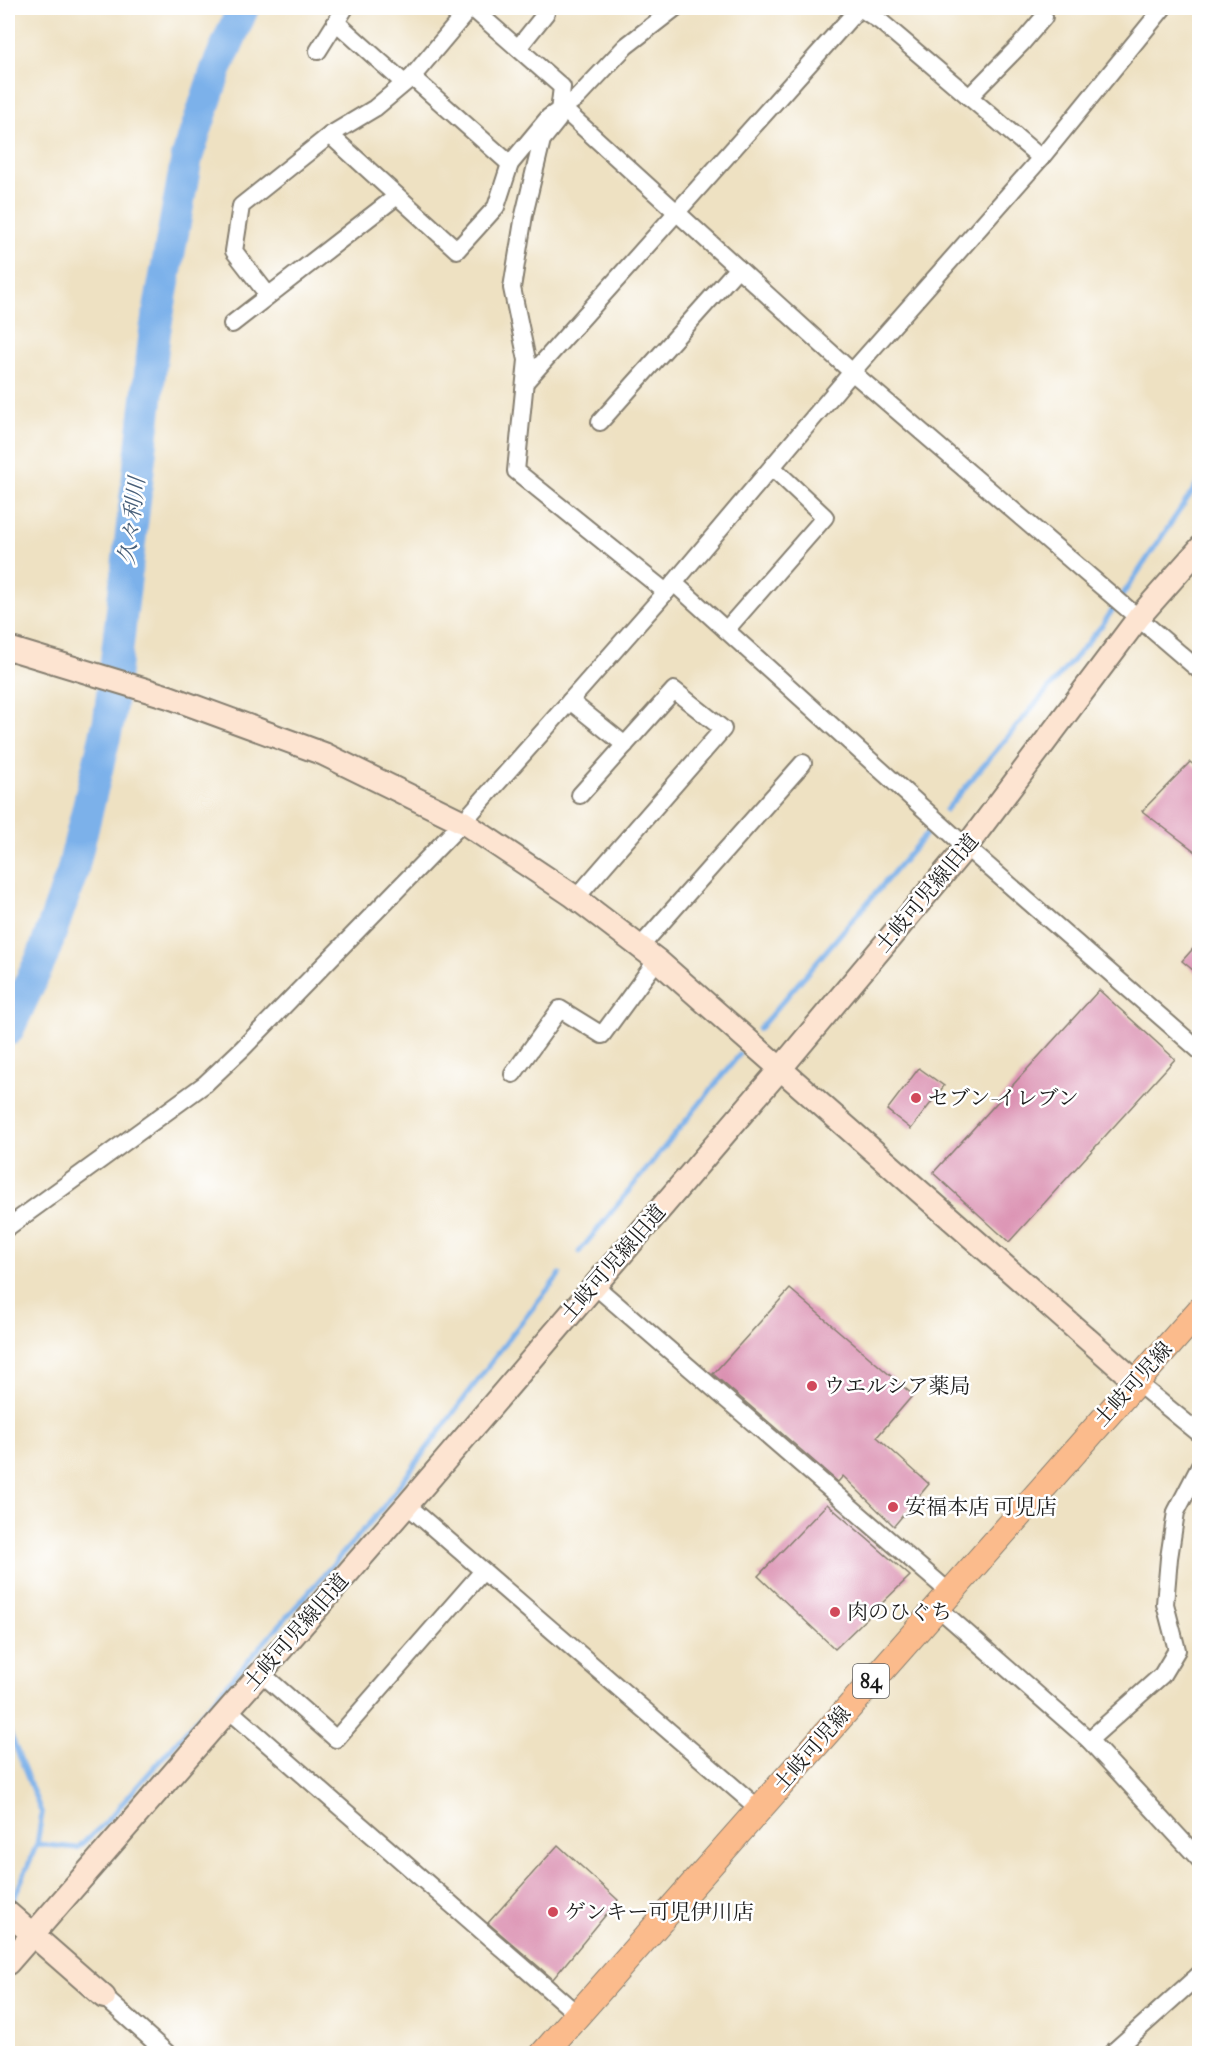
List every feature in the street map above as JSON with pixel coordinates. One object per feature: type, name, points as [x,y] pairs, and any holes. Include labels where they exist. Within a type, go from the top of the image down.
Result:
[{"type":"main road","name":"土岐可児線","points":[[543,2054],[942,1599],[1200,1310]]},
{"type":"street","points":[[268,295],[234,250],[241,206],[330,135],[375,108],[408,80],[471,8],[562,87],[558,120],[542,140],[524,215],[512,288],[527,360],[527,380],[515,452],[516,471],[726,630],[966,847],[1200,1051]]},
{"type":"street","points":[[330,135],[457,250],[496,207],[510,164],[561,107],[577,98],[626,46],[675,8]]},
{"type":"street","points":[[527,380],[860,8],[880,21],[1041,158]]},
{"type":"street","points":[[8,1227],[205,1084],[242,1050],[463,822],[670,588],[852,372],[1041,158],[1163,8]]},
{"type":"street","points":[[518,48],[546,13]]},
{"type":"street","points":[[318,51],[340,15],[408,80],[510,164]]},
{"type":"street","points":[[969,97],[1044,17]]},
{"type":"street","points":[[561,107],[852,372],[1200,671]]},
{"type":"street","points":[[232,324],[397,196]]},
{"type":"street","points":[[600,422],[738,268]]},
{"type":"street","points":[[726,630],[825,517],[772,466]]},
{"type":"street","name":"土岐可児線旧道","points":[[8,1963],[19,1923],[229,1710],[407,1505],[781,1068],[966,847],[1134,612],[1200,548]]},
{"type":"street","points":[[8,648],[169,697],[324,754],[463,822],[576,898],[649,953],[1135,1382],[1200,1434]]},
{"type":"street","points":[[576,898],[723,729],[674,690],[580,795]]},
{"type":"street","points":[[570,701],[625,745]]},
{"type":"street","points":[[513,1074],[560,1009],[602,1035],[649,953],[803,763]]},
{"type":"street","points":[[594,1285],[942,1599],[1089,1740],[1200,1860]]},
{"type":"street","points":[[1089,1740],[1162,1675],[1177,1650],[1165,1604],[1169,1558],[1176,1512],[1200,1466]]},
{"type":"street","points":[[407,1505],[759,1809]]},
{"type":"street","points":[[261,1673],[336,1739],[483,1571]]},
{"type":"street","points":[[229,1710],[577,2014]]},
{"type":"street","points":[[19,1923],[168,2054]]},
{"type":"street","points":[[1111,2054],[1200,1974]]},
{"type":"building","points":[[1190,762],[1200,770],[1200,855],[1142,811]]},
{"type":"building","points":[[1200,941],[1200,976],[1182,961]]},
{"type":"building","points":[[1099,990],[1175,1059],[1009,1242],[933,1173]]},
{"type":"building","name":"セブン-イレブン","points":[[919,1068],[944,1086],[911,1129],[887,1110]]},
{"type":"building","name":"ウエルシア薬局","points":[[790,1289],[913,1395],[877,1437],[929,1484],[894,1526],[843,1476],[838,1482],[713,1374]]},
{"type":"building","name":"肉のひぐち","points":[[827,1504],[910,1576],[835,1649],[758,1576]]},
{"type":"building","name":"ゲンキー可児伊川店","points":[[558,1845],[618,1900],[553,1979],[488,1923]]},
{"type":"waterway","name":"久々利川","points":[[8,1030],[43,955],[72,873],[109,720],[155,331],[187,157],[216,70],[243,8]]},
{"type":"waterway","points":[[946,810],[1103,624],[1200,480]]},
{"type":"waterway","points":[[759,1029],[928,832]]},
{"type":"waterway","points":[[579,1252],[740,1054]]},
{"type":"waterway","points":[[8,1905],[15,1896],[37,1844],[77,1848],[104,1824],[381,1510],[560,1274]]},
{"type":"waterway","points":[[8,1728],[42,1814],[37,1844]]},
{"type":"place","name":"セブン-イレブン","points":[[916,1098]]},
{"type":"place","name":"ウエルシア薬局","points":[[812,1386]]},
{"type":"place","name":"安福本店 可児店","points":[[893,1507]]},
{"type":"place","name":"肉のひぐち","points":[[835,1612]]},
{"type":"place","name":"ゲンキー可児伊川店","points":[[553,1912]]}]
